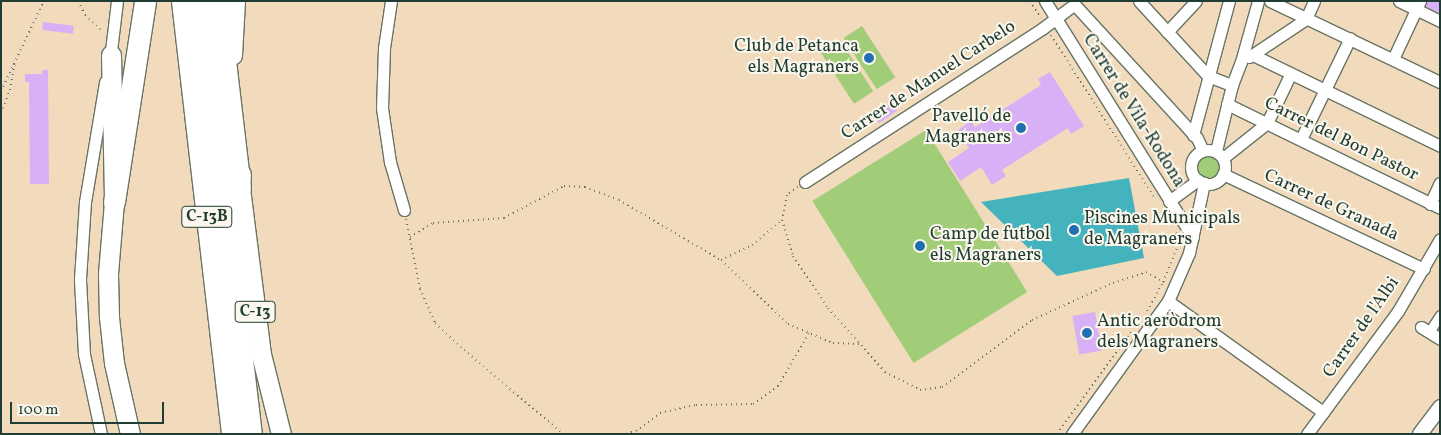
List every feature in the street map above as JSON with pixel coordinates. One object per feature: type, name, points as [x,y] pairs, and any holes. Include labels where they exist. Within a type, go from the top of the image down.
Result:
[{"type":"highway","points":[[130,434],[114,363],[109,316],[109,268],[114,202],[145,1]]},
{"type":"highway","name":"C-13B","points":[[182,1],[232,434]]},
{"type":"highway","name":"C-13B","points":[[200,1],[251,434]]},
{"type":"highway","name":"C-13","points":[[218,1],[261,354],[282,434]]},
{"type":"highway","points":[[235,1],[232,59],[242,158],[240,188]]},
{"type":"highway","points":[[112,47],[114,202]]},
{"type":"street","points":[[101,434],[84,354],[81,263],[89,176],[112,47],[117,1]]},
{"type":"street","points":[[391,1],[384,48],[382,108],[390,162],[404,210]]},
{"type":"street","points":[[1045,1],[1057,9],[1075,5],[1193,134],[1203,151],[1219,155],[1225,164],[1223,174],[1214,183],[1201,181],[1193,174],[1192,164],[1194,157],[1203,151]]},
{"type":"street","name":"Carrer de Vila-Rodona","points":[[1045,1],[1193,238]]},
{"type":"street","points":[[1167,32],[1196,1]]},
{"type":"street","points":[[1193,134],[1229,1]]},
{"type":"street","points":[[1219,155],[1227,104],[1258,1]]},
{"type":"street","points":[[1270,1],[1306,20],[1350,38],[1440,82]]},
{"type":"street","points":[[1241,62],[1306,20],[1314,1]]},
{"type":"street","points":[[1399,1],[1418,5],[1440,21]]},
{"type":"street","points":[[1141,2],[1208,76],[1232,85]]},
{"type":"street","name":"Carrer de Manuel Carbelo","points":[[805,182],[1046,26],[1075,5]]},
{"type":"street","points":[[1393,59],[1418,5]]},
{"type":"street","points":[[1300,140],[1350,38]]},
{"type":"street","points":[[1252,55],[1440,146]]},
{"type":"street","points":[[1219,155],[1267,123],[1291,74]]},
{"type":"street","name":"Carrer del Bon Pastor","points":[[1227,104],[1435,206]]},
{"type":"street","name":"Carrer de Granada","points":[[1223,174],[1424,269]]},
{"type":"street","points":[[1072,434],[1168,301],[1189,253],[1201,181]]},
{"type":"street","name":"Carrer de Vila-Rodona","points":[[1169,202],[1201,181]]},
{"type":"street","points":[[1435,206],[1440,183]]},
{"type":"street","name":"Carrer de l'Albi","points":[[1307,434],[1398,311],[1440,239]]},
{"type":"street","points":[[1168,301],[1323,412]]},
{"type":"street","points":[[1440,315],[1425,329],[1440,339]]},
{"type":"street","points":[[1420,434],[1440,407]]},
{"type":"path","points":[[1,91],[44,1]]},
{"type":"path","points":[[78,1],[85,15],[112,47]]},
{"type":"path","points":[[1030,1],[1155,199]]},
{"type":"path","points":[[1,113],[10,90],[16,60]]},
{"type":"path","points":[[805,182],[787,195],[782,220],[793,256],[828,308],[885,372],[920,390],[942,387],[1032,320],[1113,283],[1146,272],[1174,288]]},
{"type":"path","points":[[410,237],[433,223],[504,218],[564,186],[585,187],[619,200],[721,260],[788,324],[833,343],[860,344]]},
{"type":"path","points":[[404,210],[420,289],[436,323],[464,350],[563,434]]},
{"type":"path","points":[[721,260],[752,244],[782,220]]},
{"type":"path","points":[[1146,311],[1163,282],[1179,243],[1175,231]]},
{"type":"path","points":[[1057,434],[1135,327]]},
{"type":"path","points":[[626,434],[636,432],[660,413],[696,405],[753,404],[778,386],[809,333]]},
{"type":"green space","name":"Club de Petanca els Magraners","points":[[862,26],[895,77],[877,89],[844,38]]},
{"type":"green space","name":"Club de Petanca els Magraners","points":[[840,40],[873,91],[854,104],[821,53]]},
{"type":"green space","name":"Camp de futbol els Magraners","points":[[926,130],[1027,292],[914,363],[812,201]]},
{"type":"green space","points":[[1209,156],[1217,159],[1220,167],[1217,175],[1209,178],[1201,175],[1198,167],[1201,159]]},
{"type":"water","name":"Piscines Municipals de Magraners","points":[[1129,178],[1144,258],[1057,276],[981,202]]},
{"type":"building","points":[[1425,1],[1440,1],[1440,15],[1423,7]]},
{"type":"building","points":[[43,22],[74,26],[73,34],[42,30]]},
{"type":"building","points":[[42,70],[48,70],[49,184],[30,184],[29,82],[25,82],[25,74],[42,74]]},
{"type":"building","name":"Pavelló de Magraners","points":[[1050,72],[1084,126],[1071,134],[1068,128],[1002,170],[1006,176],[992,185],[981,167],[960,181],[948,162],[969,148],[958,130],[971,121],[975,127],[1041,85],[1038,79]]},
{"type":"building","points":[[892,103],[897,110],[879,123],[874,116]]},
{"type":"building","name":"Antic aeròdrom dels Magraners","points":[[1095,312],[1102,350],[1079,354],[1072,316]]},
{"type":"place","name":"Club de Petanca els Magraners","points":[[869,58]]},
{"type":"place","name":"Pavelló de Magraners","points":[[1021,128]]},
{"type":"place","name":"Piscines Municipals de Magraners","points":[[1074,230]]},
{"type":"place","name":"Camp de futbol els Magraners","points":[[920,246]]},
{"type":"place","name":"Antic aeròdrom dels Magraners","points":[[1087,333]]}]
